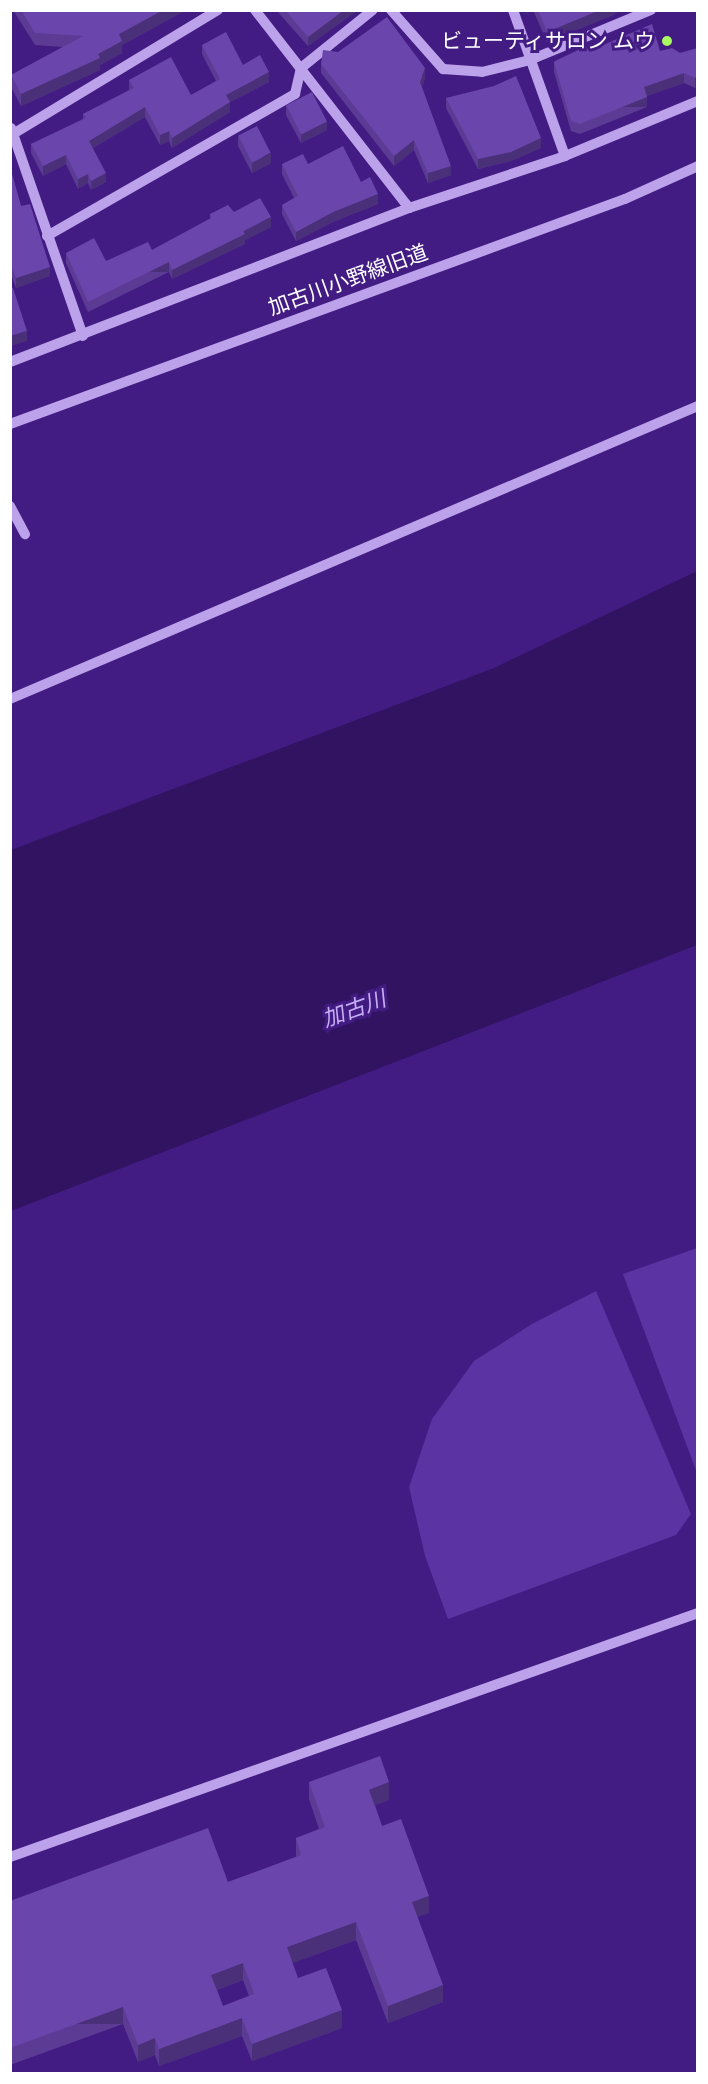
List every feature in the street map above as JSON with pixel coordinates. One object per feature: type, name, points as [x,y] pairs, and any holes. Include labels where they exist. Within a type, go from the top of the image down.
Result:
[{"type":"street","points":[[83,336],[12,131],[218,10]]},
{"type":"street","points":[[255,10],[409,208]]},
{"type":"street","points":[[47,236],[295,94],[301,68],[373,10]]},
{"type":"street","points":[[391,10],[443,69],[482,72],[530,60],[651,10]]},
{"type":"street","points":[[513,10],[565,156]]},
{"type":"street","points":[[10,362],[83,336],[409,208],[565,156],[698,101]]},
{"type":"street","name":"加古川小野線旧道","points":[[10,424],[625,199],[698,166]]},
{"type":"street","points":[[10,699],[698,406]]},
{"type":"street","points":[[10,506],[25,534]]},
{"type":"street","points":[[10,1857],[698,1613]]},
{"type":"shaded area","points":[[698,1248],[697,1473],[623,1274]]},
{"type":"shaded area","points":[[596,1291],[691,1514],[676,1535],[448,1619],[425,1556],[409,1487],[432,1419],[474,1361],[532,1324]]},
{"type":"water","name":"加古川","points":[[697,571],[697,945],[11,1211],[11,850],[494,668]]},
{"type":"building","points":[[21,10],[163,10],[119,34],[122,41],[98,54],[100,58],[21,94],[11,75],[83,36],[35,33]]},
{"type":"building","points":[[285,10],[344,10],[308,37]]},
{"type":"building","points":[[538,10],[600,10],[547,32]]},
{"type":"building","points":[[387,17],[425,68],[420,82],[451,166],[428,173],[414,140],[394,156],[321,64],[323,50],[338,52]]},
{"type":"building","points":[[652,24],[660,51],[672,48],[680,53],[698,48],[698,77],[684,73],[644,87],[647,97],[580,124],[571,121],[554,62],[591,44],[594,49]]},
{"type":"building","points":[[226,32],[243,65],[260,55],[269,72],[226,95],[230,102],[172,138],[169,131],[160,135],[145,107],[89,141],[106,173],[91,181],[88,174],[78,179],[66,155],[43,166],[31,144],[86,118],[83,114],[134,88],[129,80],[171,57],[191,95],[220,79],[202,45]]},
{"type":"building","points":[[516,76],[541,138],[511,152],[478,159],[446,98],[494,86]]},
{"type":"building","points":[[312,92],[327,121],[301,135],[286,105]]},
{"type":"building","points":[[257,126],[271,153],[252,162],[238,136]]},
{"type":"building","points":[[343,146],[361,182],[370,177],[378,194],[333,212],[296,232],[282,205],[298,196],[282,164],[303,154],[308,164]]},
{"type":"building","points":[[10,167],[21,206],[30,204],[50,267],[16,278],[10,262]]},
{"type":"building","points":[[260,198],[271,217],[243,231],[245,234],[172,270],[169,262],[88,302],[66,253],[94,238],[106,261],[148,242],[152,250],[211,218],[210,214],[228,205],[234,212]]},
{"type":"building","points":[[10,288],[13,288],[27,331],[10,336]]},
{"type":"building","points":[[380,1756],[389,1782],[369,1790],[382,1826],[401,1819],[429,1896],[412,1902],[443,1985],[388,2006],[356,1922],[287,1947],[298,1978],[326,1968],[342,2010],[252,2044],[242,2018],[159,2049],[155,2038],[138,2045],[123,2007],[10,2048],[10,1901],[208,1828],[228,1882],[301,1855],[296,1838],[325,1827],[309,1782]],"holes":[[[243,1963],[254,1994],[223,2006],[211,1975]]]},
{"type":"place","name":"ビューティサロン ムウ","points":[[667,41]]}]
